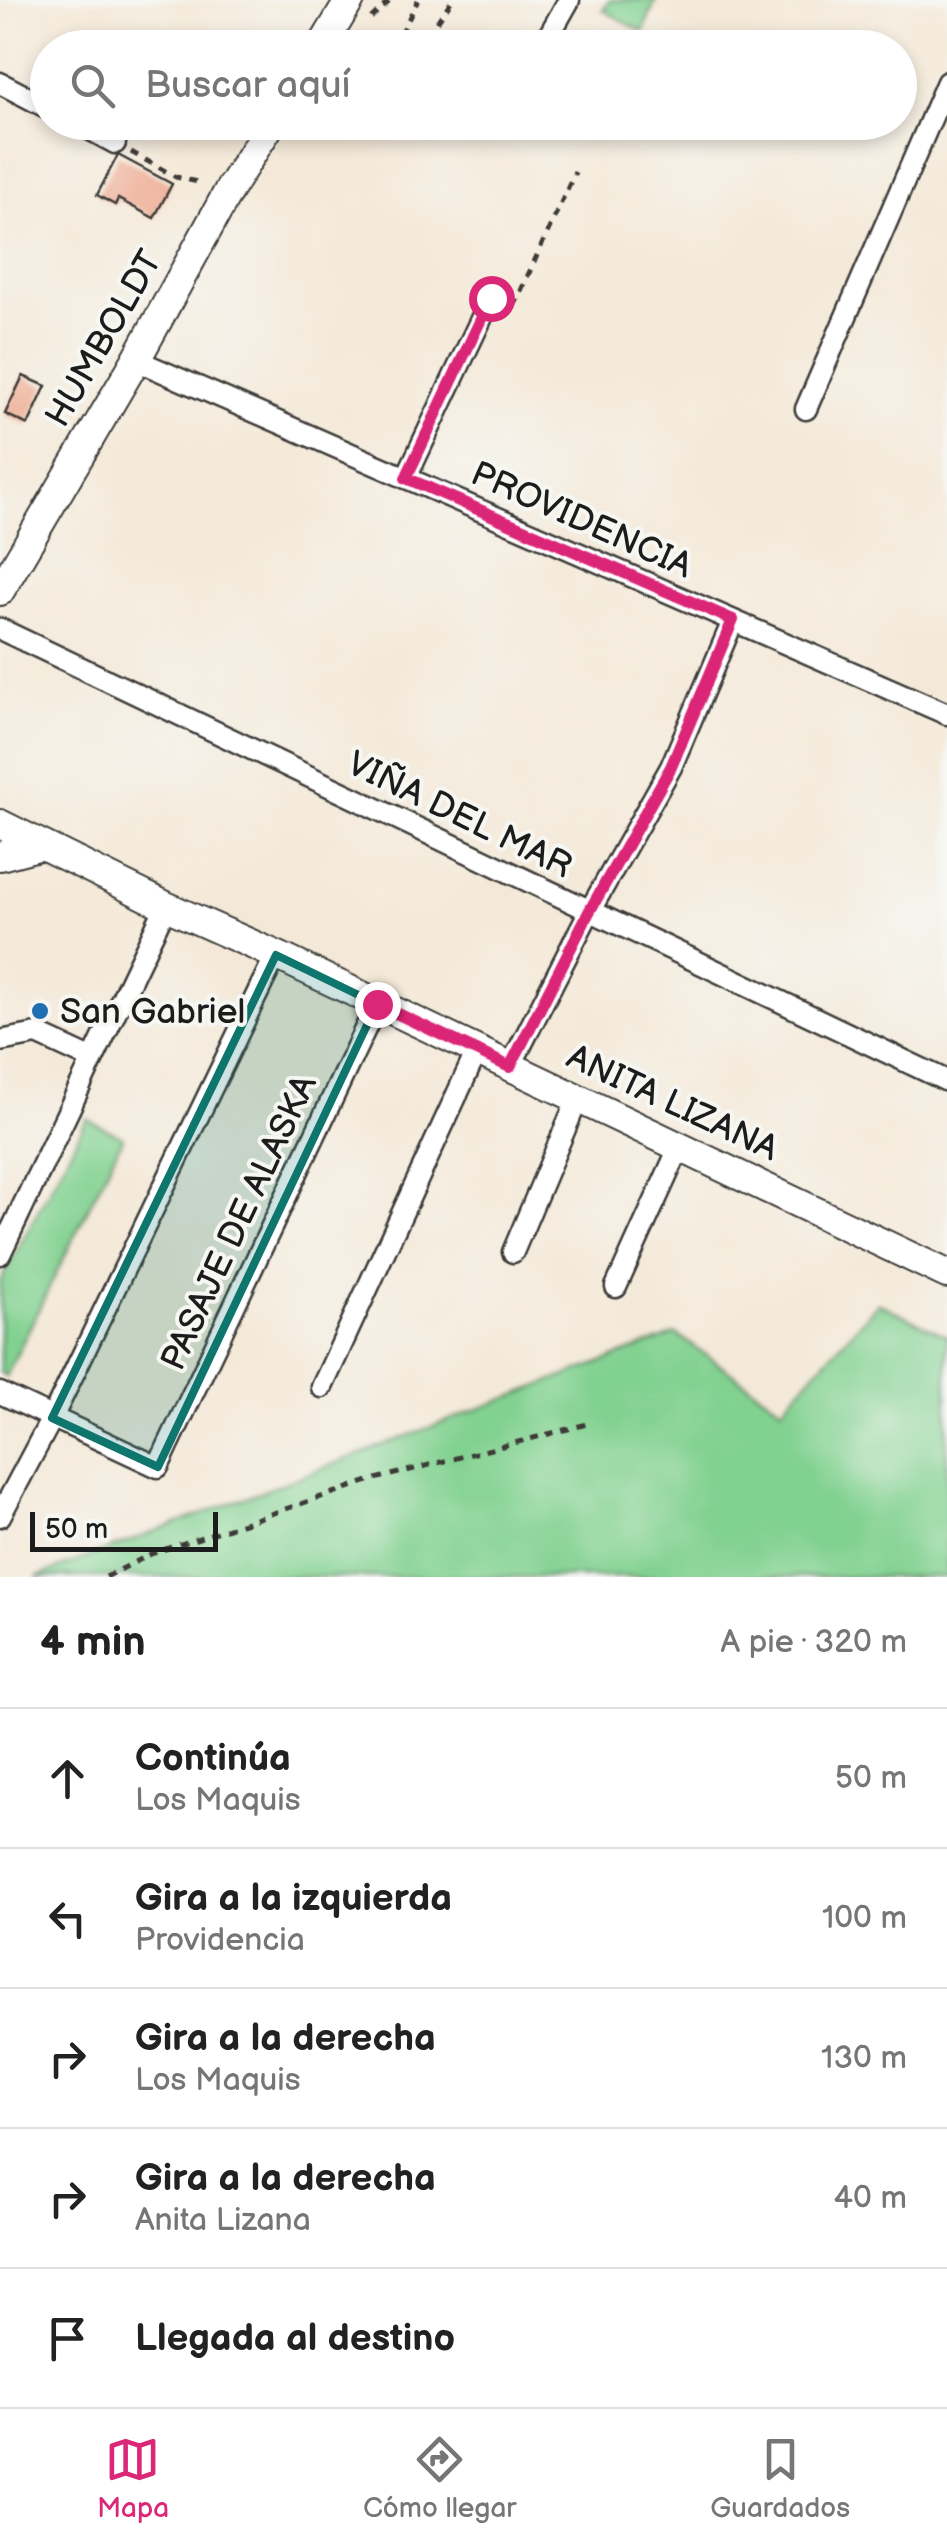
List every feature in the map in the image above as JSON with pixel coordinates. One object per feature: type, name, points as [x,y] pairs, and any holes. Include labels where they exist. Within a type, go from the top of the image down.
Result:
[{"type":"main road","points":[[331,30],[350,0]]},
{"type":"main road","name":"HUMBOLDT","points":[[0,591],[261,140]]},
{"type":"main road","name":"ANITA LIZANA","points":[[0,824],[947,1274]]},
{"type":"main road","points":[[0,856],[42,844]]},
{"type":"street","points":[[552,30],[568,0]]},
{"type":"street","points":[[806,410],[947,82]]},
{"type":"street","points":[[0,83],[30,99]]},
{"type":"street","points":[[109,140],[115,143]]},
{"type":"street","points":[[406,478],[491,298]]},
{"type":"street","name":"PROVIDENCIA","points":[[136,360],[947,714]]},
{"type":"street","points":[[510,1067],[589,912],[671,767],[733,620]]},
{"type":"street","name":"VIÑA DEL MAR","points":[[0,629],[947,1081]]},
{"type":"street","points":[[0,1254],[166,906]]},
{"type":"street","points":[[0,1516],[52,1418],[276,955]]},
{"type":"street","name":"PASAJE DE ALASKA","points":[[52,1418],[158,1467],[377,1004]]},
{"type":"street","points":[[0,1041],[37,1034],[92,1059]]},
{"type":"street","points":[[322,1388],[478,1052]]},
{"type":"street","points":[[512,1252],[578,1098]]},
{"type":"street","points":[[616,1287],[680,1146]]},
{"type":"street","points":[[0,1393],[52,1418]]},
{"type":"path","points":[[403,30],[418,0]]},
{"type":"path","points":[[431,30],[452,0]]},
{"type":"path","points":[[115,143],[176,177],[229,190]]},
{"type":"path","points":[[491,298],[513,308],[574,172]]},
{"type":"path","points":[[106,1577],[152,1554],[372,1480],[587,1424]]},
{"type":"highlighted area","points":[[276,955],[377,1004],[158,1467],[52,1418]]},
{"type":"green space","points":[[610,0],[656,0],[644,30],[603,10]]},
{"type":"green space","points":[[87,1119],[123,1137],[6,1376],[0,1373],[0,1282]]},
{"type":"green space","points":[[878,1303],[947,1336],[947,1577],[36,1577],[676,1334],[782,1408]]},
{"type":"building","points":[[118,155],[172,184],[154,218],[118,199],[115,205],[97,195]]},
{"type":"building","points":[[23,376],[46,386],[28,425],[5,414]]},
{"type":"place","name":"San Gabriel","points":[[40,1011]]},
{"type":"route","points":[[377,1004],[510,1067],[589,912],[671,767],[733,620],[406,478],[491,298]]}]
